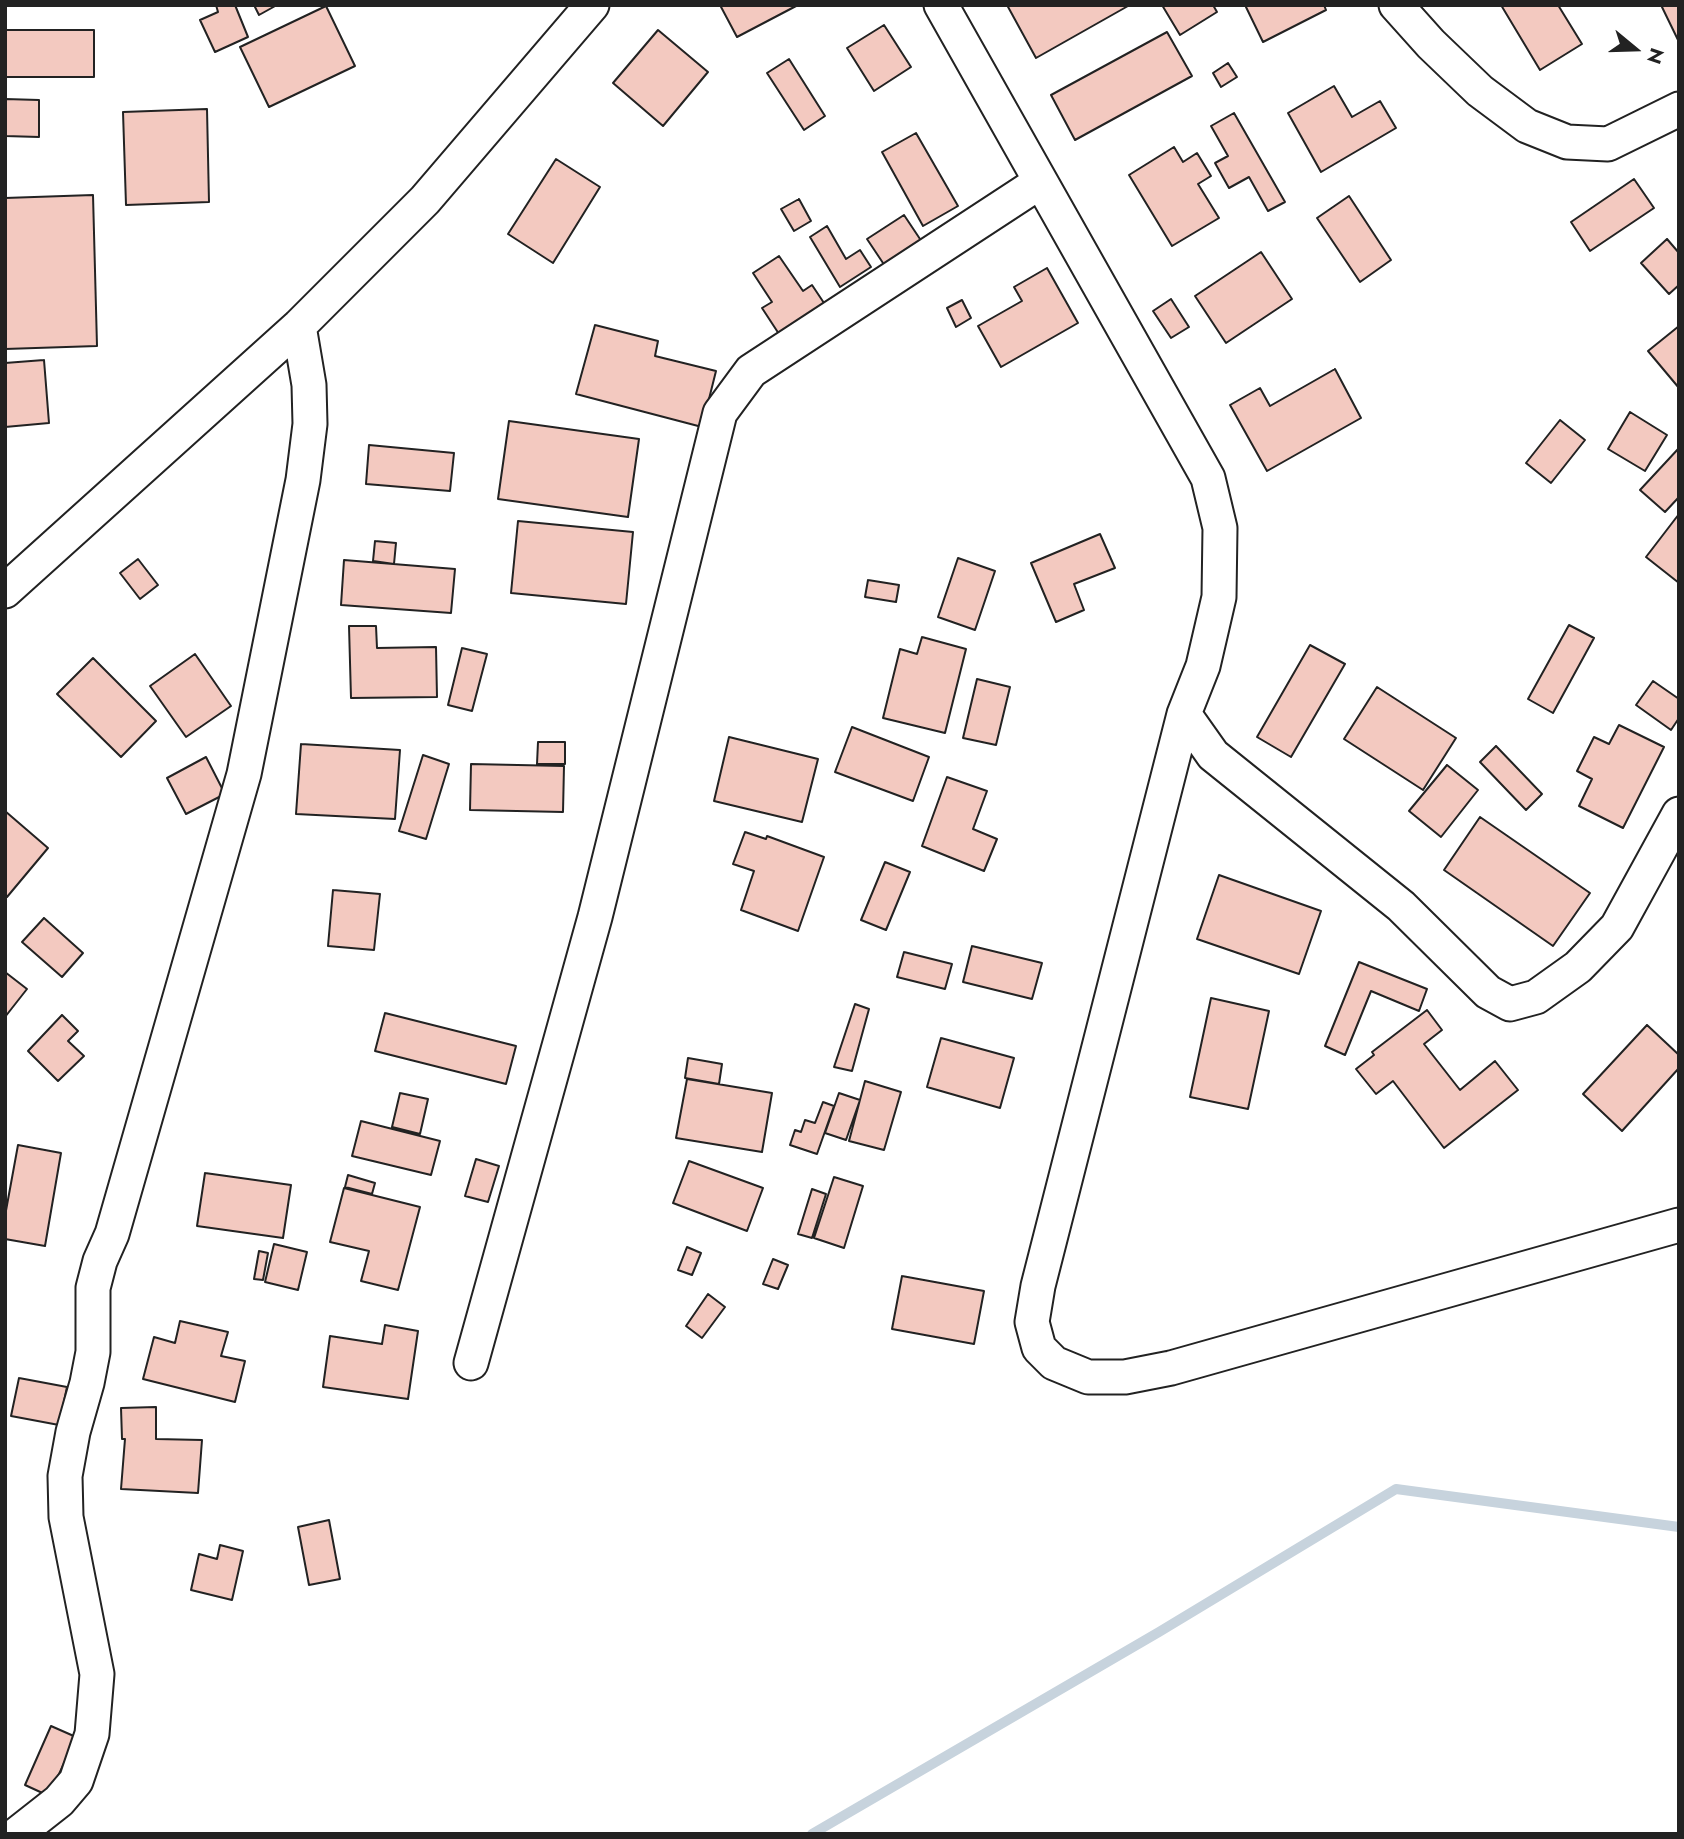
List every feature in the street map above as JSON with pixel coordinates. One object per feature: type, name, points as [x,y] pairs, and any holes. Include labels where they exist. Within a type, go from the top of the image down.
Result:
[{"type":"street","points":[[5,591],[299,326],[425,200],[592,5]]},
{"type":"street","points":[[941,5],[1208,478],[1220,528],[1219,597],[1203,666],[1184,714],[1038,1286],[1032,1322],[1039,1348],[1054,1363],[1088,1377],[1136,1375],[1184,1364],[1679,1225]]},
{"type":"street","points":[[1396,5],[1431,44],[1480,91],[1527,126],[1567,142],[1608,144],[1679,109]]},
{"type":"street","points":[[471,1363],[595,917],[720,413],[751,371],[1040,182]]},
{"type":"street","points":[[17,1834],[59,1801],[76,1781],[92,1734],[97,1674],[66,1517],[65,1476],[93,1352],[93,1289],[100,1261],[112,1234],[244,774],[303,480],[310,424],[309,385],[299,326]]},
{"type":"street","points":[[1184,714],[1213,755],[1401,906],[1488,992],[1510,1004],[1536,998],[1578,967],[1616,927],[1679,814]]},
{"type":"building","points":[[216,5],[235,5],[248,37],[215,52],[200,20],[218,12]]},
{"type":"building","points":[[254,5],[277,5],[259,15]]},
{"type":"building","points":[[720,5],[798,5],[737,37]]},
{"type":"building","points":[[1007,5],[1127,5],[1128,6],[1036,58]]},
{"type":"building","points":[[1162,5],[1213,5],[1217,12],[1180,35]]},
{"type":"building","points":[[1245,5],[1324,5],[1326,10],[1263,42]]},
{"type":"building","points":[[1501,5],[1558,5],[1582,44],[1540,70]]},
{"type":"building","points":[[1661,5],[1679,5],[1679,42]]},
{"type":"building","points":[[326,6],[355,66],[269,107],[240,47]]},
{"type":"building","points":[[884,25],[911,67],[874,91],[847,48]]},
{"type":"building","points":[[5,30],[94,30],[94,77],[5,77]]},
{"type":"building","points":[[658,30],[708,72],[663,126],[613,83]]},
{"type":"building","points":[[1167,32],[1192,76],[1075,140],[1051,95]]},
{"type":"building","points":[[789,59],[825,116],[804,130],[767,73]]},
{"type":"building","points":[[1228,63],[1237,77],[1221,87],[1213,73]]},
{"type":"building","points":[[1334,86],[1352,117],[1380,101],[1396,128],[1321,172],[1288,113]]},
{"type":"building","points":[[5,99],[39,100],[39,137],[5,136]]},
{"type":"building","points":[[207,109],[209,202],[126,205],[123,112]]},
{"type":"building","points":[[1234,113],[1285,202],[1268,211],[1249,177],[1229,188],[1215,163],[1228,156],[1211,126]]},
{"type":"building","points":[[916,133],[958,206],[923,226],[882,152]]},
{"type":"building","points":[[1174,147],[1183,162],[1197,153],[1211,176],[1198,184],[1219,218],[1172,246],[1129,175]]},
{"type":"building","points":[[556,159],[600,187],[553,263],[508,234]]},
{"type":"building","points":[[1634,179],[1654,208],[1590,251],[1571,222]]},
{"type":"building","points":[[93,195],[97,346],[5,349],[5,198]]},
{"type":"building","points":[[1349,196],[1391,260],[1360,282],[1317,218]]},
{"type":"building","points":[[799,199],[811,221],[794,231],[781,209]]},
{"type":"building","points":[[904,215],[924,245],[887,269],[867,239]]},
{"type":"building","points":[[827,226],[846,259],[860,250],[871,267],[840,287],[810,237]]},
{"type":"building","points":[[1667,239],[1679,253],[1679,285],[1669,294],[1641,263]]},
{"type":"building","points":[[1261,252],[1292,299],[1226,343],[1195,296]]},
{"type":"building","points":[[779,256],[803,291],[812,285],[824,303],[779,334],[762,308],[772,302],[753,273]]},
{"type":"building","points":[[1047,268],[1078,323],[1001,367],[978,326],[1022,301],[1014,287]]},
{"type":"building","points":[[1171,299],[1189,327],[1171,338],[1153,311]]},
{"type":"building","points":[[962,300],[971,318],[956,327],[947,308]]},
{"type":"building","points":[[595,325],[658,341],[655,356],[716,371],[702,427],[576,394]]},
{"type":"building","points":[[1679,326],[1679,388],[1648,351]]},
{"type":"building","points":[[44,360],[49,423],[5,427],[5,363]]},
{"type":"building","points":[[1335,369],[1361,418],[1267,471],[1230,405],[1260,388],[1270,406]]},
{"type":"building","points":[[1630,412],[1667,435],[1645,471],[1608,449]]},
{"type":"building","points":[[1560,420],[1585,440],[1551,483],[1526,463]]},
{"type":"building","points":[[509,421],[639,439],[628,517],[498,499]]},
{"type":"building","points":[[369,445],[454,453],[450,491],[366,484]]},
{"type":"building","points":[[1679,448],[1679,497],[1665,512],[1640,490]]},
{"type":"building","points":[[1679,514],[1679,583],[1646,557]]},
{"type":"building","points":[[518,521],[633,532],[626,604],[511,593]]},
{"type":"building","points":[[1100,534],[1115,568],[1074,584],[1084,610],[1056,622],[1031,563]]},
{"type":"building","points":[[375,541],[396,543],[394,564],[373,561]]},
{"type":"building","points":[[958,558],[995,571],[975,630],[938,617]]},
{"type":"building","points":[[138,559],[158,585],[140,599],[120,573]]},
{"type":"building","points":[[344,560],[455,569],[451,613],[341,605]]},
{"type":"building","points":[[868,580],[899,585],[896,602],[865,597]]},
{"type":"building","points":[[1569,625],[1594,638],[1553,713],[1528,699]]},
{"type":"building","points":[[349,626],[376,626],[377,648],[436,647],[437,697],[351,698]]},
{"type":"building","points":[[922,637],[966,649],[945,733],[883,718],[900,649],[917,654]]},
{"type":"building","points":[[1310,645],[1345,664],[1291,757],[1257,737]]},
{"type":"building","points":[[462,648],[487,654],[472,711],[448,705]]},
{"type":"building","points":[[195,654],[231,706],[186,737],[150,686]]},
{"type":"building","points":[[93,658],[156,721],[121,757],[57,694]]},
{"type":"building","points":[[977,679],[1010,687],[996,745],[963,738]]},
{"type":"building","points":[[1653,681],[1679,699],[1679,718],[1671,730],[1636,705]]},
{"type":"building","points":[[1377,687],[1456,738],[1423,790],[1344,739]]},
{"type":"building","points":[[1619,725],[1664,747],[1623,828],[1579,806],[1592,779],[1577,771],[1594,737],[1609,744]]},
{"type":"building","points":[[852,727],[929,757],[913,801],[835,772]]},
{"type":"building","points":[[729,737],[818,759],[802,822],[714,801]]},
{"type":"building","points":[[538,742],[565,742],[565,764],[537,764]]},
{"type":"building","points":[[301,744],[400,750],[395,819],[296,814]]},
{"type":"building","points":[[1496,746],[1542,794],[1526,810],[1480,762]]},
{"type":"building","points":[[423,755],[449,764],[426,839],[399,831]]},
{"type":"building","points":[[206,757],[225,794],[186,814],[167,778]]},
{"type":"building","points":[[471,764],[564,766],[563,812],[470,810]]},
{"type":"building","points":[[1447,765],[1478,790],[1441,837],[1409,811]]},
{"type":"building","points":[[947,777],[987,791],[973,829],[997,839],[984,871],[922,846]]},
{"type":"building","points":[[5,811],[48,848],[7,897],[5,896]]},
{"type":"building","points":[[1480,817],[1590,893],[1553,946],[1444,870]]},
{"type":"building","points":[[745,832],[766,839],[767,836],[824,857],[798,931],[741,910],[754,871],[733,864]]},
{"type":"building","points":[[885,862],[910,872],[886,930],[861,920]]},
{"type":"building","points":[[1219,875],[1321,911],[1299,974],[1197,939]]},
{"type":"building","points":[[333,890],[380,894],[374,950],[328,946]]},
{"type":"building","points":[[44,918],[83,953],[62,977],[22,942]]},
{"type":"building","points":[[972,946],[1042,963],[1032,999],[963,982]]},
{"type":"building","points":[[904,952],[952,964],[945,989],[897,977]]},
{"type":"building","points":[[1359,962],[1427,989],[1419,1011],[1371,991],[1345,1055],[1325,1046]]},
{"type":"building","points":[[5,972],[27,989],[5,1017]]},
{"type":"building","points":[[1211,998],[1269,1011],[1248,1109],[1190,1097]]},
{"type":"building","points":[[855,1004],[869,1009],[852,1071],[834,1067]]},
{"type":"building","points":[[1427,1010],[1442,1030],[1424,1044],[1460,1090],[1495,1061],[1518,1090],[1444,1148],[1393,1081],[1376,1094],[1356,1069],[1374,1055],[1372,1052]]},
{"type":"building","points":[[385,1013],[516,1046],[506,1084],[375,1051]]},
{"type":"building","points":[[62,1015],[78,1031],[68,1041],[84,1056],[58,1081],[28,1051]]},
{"type":"building","points":[[1647,1025],[1679,1055],[1679,1068],[1622,1131],[1583,1094]]},
{"type":"building","points":[[941,1038],[1014,1058],[1000,1108],[927,1087]]},
{"type":"building","points":[[688,1058],[722,1064],[719,1084],[685,1078]]},
{"type":"building","points":[[687,1079],[772,1093],[762,1152],[676,1138]]},
{"type":"building","points":[[865,1081],[901,1092],[884,1150],[849,1141]]},
{"type":"building","points":[[400,1093],[428,1099],[420,1134],[392,1127]]},
{"type":"building","points":[[839,1093],[860,1100],[846,1140],[825,1133]]},
{"type":"building","points":[[823,1102],[834,1106],[817,1154],[790,1145],[795,1130],[801,1132],[805,1120],[815,1123]]},
{"type":"building","points":[[361,1121],[440,1141],[431,1175],[352,1156]]},
{"type":"building","points":[[18,1145],[61,1153],[45,1246],[5,1239],[5,1216]]},
{"type":"building","points":[[476,1159],[499,1166],[488,1202],[465,1196]]},
{"type":"building","points":[[689,1161],[763,1188],[747,1231],[673,1203]]},
{"type":"building","points":[[205,1173],[291,1185],[283,1238],[197,1226]]},
{"type":"building","points":[[348,1175],[375,1183],[372,1194],[345,1187]]},
{"type":"building","points":[[834,1177],[863,1186],[844,1248],[814,1238]]},
{"type":"building","points":[[344,1188],[420,1207],[398,1290],[361,1281],[369,1251],[330,1242]]},
{"type":"building","points":[[812,1189],[826,1194],[812,1238],[798,1234]]},
{"type":"building","points":[[274,1244],[307,1252],[298,1290],[265,1282]]},
{"type":"building","points":[[687,1247],[701,1253],[692,1275],[678,1270]]},
{"type":"building","points":[[259,1251],[268,1253],[263,1280],[254,1279]]},
{"type":"building","points":[[773,1259],[788,1265],[778,1289],[763,1284]]},
{"type":"building","points":[[902,1276],[984,1291],[974,1344],[892,1329]]},
{"type":"building","points":[[708,1294],[725,1307],[702,1338],[686,1326]]},
{"type":"building","points":[[180,1321],[228,1332],[221,1356],[245,1361],[235,1402],[143,1379],[154,1337],[175,1343]]},
{"type":"building","points":[[385,1325],[418,1331],[408,1399],[323,1387],[330,1336],[382,1344]]},
{"type":"building","points":[[19,1378],[67,1387],[59,1425],[11,1416]]},
{"type":"building","points":[[156,1407],[156,1439],[202,1440],[198,1493],[121,1489],[125,1439],[122,1439],[121,1408]]},
{"type":"building","points":[[329,1520],[340,1579],[309,1585],[298,1527]]},
{"type":"building","points":[[220,1545],[243,1551],[232,1600],[191,1590],[199,1554],[217,1559]]},
{"type":"building","points":[[51,1726],[76,1737],[49,1796],[25,1785]]},
{"type":"waterway","points":[[812,1834],[1159,1632],[1396,1489],[1679,1527]]}]
